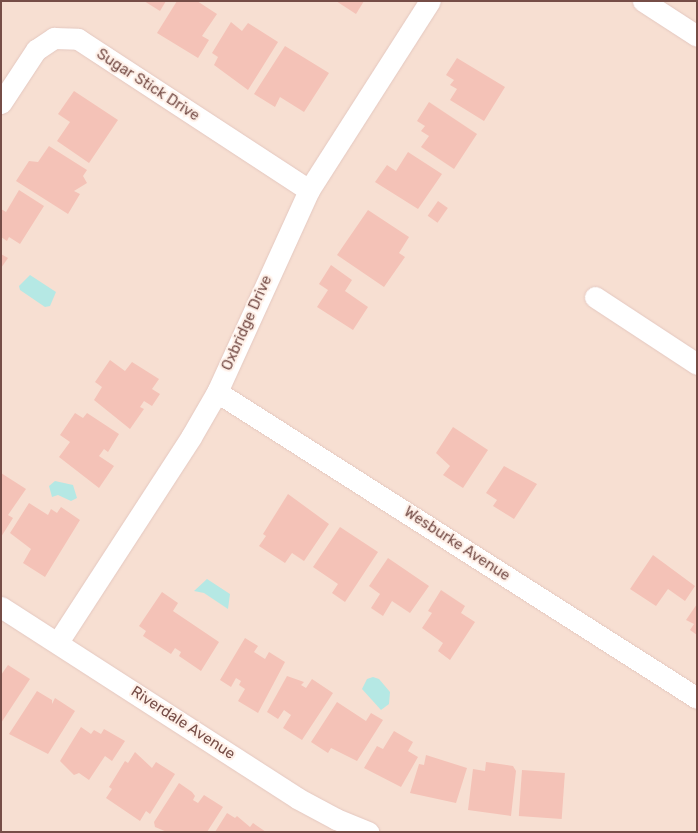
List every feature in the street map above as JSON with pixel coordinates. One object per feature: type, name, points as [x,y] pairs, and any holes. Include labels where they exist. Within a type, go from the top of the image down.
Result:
[{"type":"street","name":"Oxbridge Drive","points":[[58,642],[217,392],[309,190],[430,1]]},
{"type":"street","points":[[642,1],[697,36]]},
{"type":"street","name":"Sugar Stick Drive","points":[[1,103],[36,50],[54,38],[78,39],[309,190]]},
{"type":"street","points":[[594,297],[697,364]]},
{"type":"street","name":"Wesburke Avenue","points":[[217,392],[697,698]]},
{"type":"street","name":"Riverdale Avenue","points":[[1,607],[290,793],[332,826],[369,832]]},
{"type":"shaded area","points":[[1,1],[697,1],[697,832],[1,832]]},
{"type":"water","points":[[30,275],[56,292],[50,306],[45,307],[20,290],[19,286]]},
{"type":"water","points":[[55,481],[73,485],[77,498],[71,501],[58,495],[52,497],[49,486]]},
{"type":"water","points":[[207,579],[230,594],[228,609],[204,593],[194,591]]},
{"type":"water","points":[[373,677],[379,679],[390,692],[389,704],[381,710],[362,689],[367,679]]},
{"type":"building","points":[[144,1],[166,1],[160,11]]},
{"type":"building","points":[[177,1],[197,1],[217,14],[202,36],[209,40],[198,58],[157,33]]},
{"type":"building","points":[[336,1],[364,1],[356,14]]},
{"type":"building","points":[[231,22],[242,31],[248,23],[278,42],[248,90],[214,65],[218,57],[212,53]]},
{"type":"building","points":[[285,46],[329,73],[304,112],[280,97],[275,107],[254,94]]},
{"type":"building","points":[[457,58],[505,87],[484,121],[450,100],[457,89],[450,85],[454,80],[446,75]]},
{"type":"building","points":[[74,91],[118,120],[89,163],[57,141],[70,122],[58,114]]},
{"type":"building","points":[[429,102],[477,134],[454,169],[421,147],[429,136],[421,131],[425,126],[417,121]]},
{"type":"building","points":[[49,146],[87,170],[83,176],[87,183],[74,191],[80,194],[68,214],[16,181],[29,161],[38,162]]},
{"type":"building","points":[[408,152],[442,174],[418,209],[375,182],[387,165],[396,171]]},
{"type":"building","points":[[19,190],[44,206],[20,244],[9,237],[7,241],[1,237],[1,209],[6,212]]},
{"type":"building","points":[[438,201],[448,208],[438,223],[428,216]]},
{"type":"building","points":[[368,210],[409,237],[399,253],[405,257],[384,287],[337,255]]},
{"type":"building","points":[[1,254],[8,258],[1,268]]},
{"type":"building","points":[[331,265],[352,280],[345,291],[368,307],[353,330],[317,307],[328,290],[319,284]]},
{"type":"building","points":[[110,360],[125,371],[132,362],[159,379],[152,389],[160,394],[152,406],[144,401],[140,407],[144,409],[130,429],[94,400],[102,387],[95,382]]},
{"type":"building","points":[[75,413],[83,418],[87,413],[119,434],[108,452],[104,449],[99,456],[114,466],[99,488],[59,457],[70,442],[60,435]]},
{"type":"building","points":[[453,427],[488,450],[463,488],[443,475],[450,466],[436,453]]},
{"type":"building","points":[[504,466],[537,484],[514,519],[493,506],[497,500],[486,493]]},
{"type":"building","points":[[1,473],[26,489],[8,515],[13,518],[1,537]]},
{"type":"building","points":[[288,494],[329,524],[304,561],[292,553],[285,563],[259,546],[266,536],[263,534]]},
{"type":"building","points":[[29,503],[48,515],[51,509],[57,513],[61,507],[80,520],[45,577],[23,563],[31,549],[10,533]]},
{"type":"building","points":[[340,527],[378,552],[345,602],[332,593],[338,584],[313,567]]},
{"type":"building","points":[[653,555],[695,586],[685,601],[668,589],[656,606],[630,589]]},
{"type":"building","points":[[388,558],[429,586],[410,613],[392,601],[383,616],[371,608],[380,594],[369,586]]},
{"type":"building","points":[[441,590],[465,606],[461,613],[475,622],[450,660],[438,651],[443,643],[422,628],[432,613],[428,611]]},
{"type":"building","points":[[162,592],[178,603],[173,611],[219,642],[201,671],[179,656],[181,652],[175,648],[171,654],[143,636],[146,631],[139,626]]},
{"type":"building","points":[[697,604],[697,635],[690,630],[694,624],[686,620]]},
{"type":"building","points":[[245,638],[258,646],[254,652],[265,659],[269,652],[285,662],[258,713],[238,701],[245,689],[239,685],[241,681],[236,678],[231,687],[220,680]]},
{"type":"building","points":[[8,665],[30,679],[1,723],[1,675]]},
{"type":"building","points":[[287,676],[304,682],[301,685],[306,688],[312,679],[333,693],[302,740],[283,728],[291,715],[284,710],[278,719],[267,712]]},
{"type":"building","points":[[37,691],[52,700],[52,704],[55,698],[75,711],[48,754],[9,734]]},
{"type":"building","points":[[337,702],[366,721],[371,713],[383,720],[357,761],[331,748],[328,753],[311,742]]},
{"type":"building","points":[[81,727],[91,734],[94,730],[101,734],[104,729],[125,741],[112,761],[105,756],[89,780],[79,773],[74,775],[60,761]]},
{"type":"building","points":[[394,731],[413,742],[408,751],[418,757],[401,787],[364,768],[377,746],[383,749]]},
{"type":"building","points":[[135,752],[152,768],[156,762],[175,774],[150,814],[146,811],[140,821],[106,798],[112,789],[109,787],[125,761],[128,763]]},
{"type":"building","points":[[426,755],[467,768],[456,803],[410,793],[419,764],[424,765]]},
{"type":"building","points":[[486,762],[513,766],[516,771],[511,816],[468,810],[473,769],[485,771]]},
{"type":"building","points":[[522,770],[565,773],[562,819],[519,816]]},
{"type":"building","points":[[179,783],[192,792],[195,796],[193,800],[198,803],[204,795],[223,807],[207,832],[167,832],[155,827],[154,822]]},
{"type":"building","points":[[227,813],[235,818],[237,816],[250,827],[253,823],[266,832],[215,832]]}]
